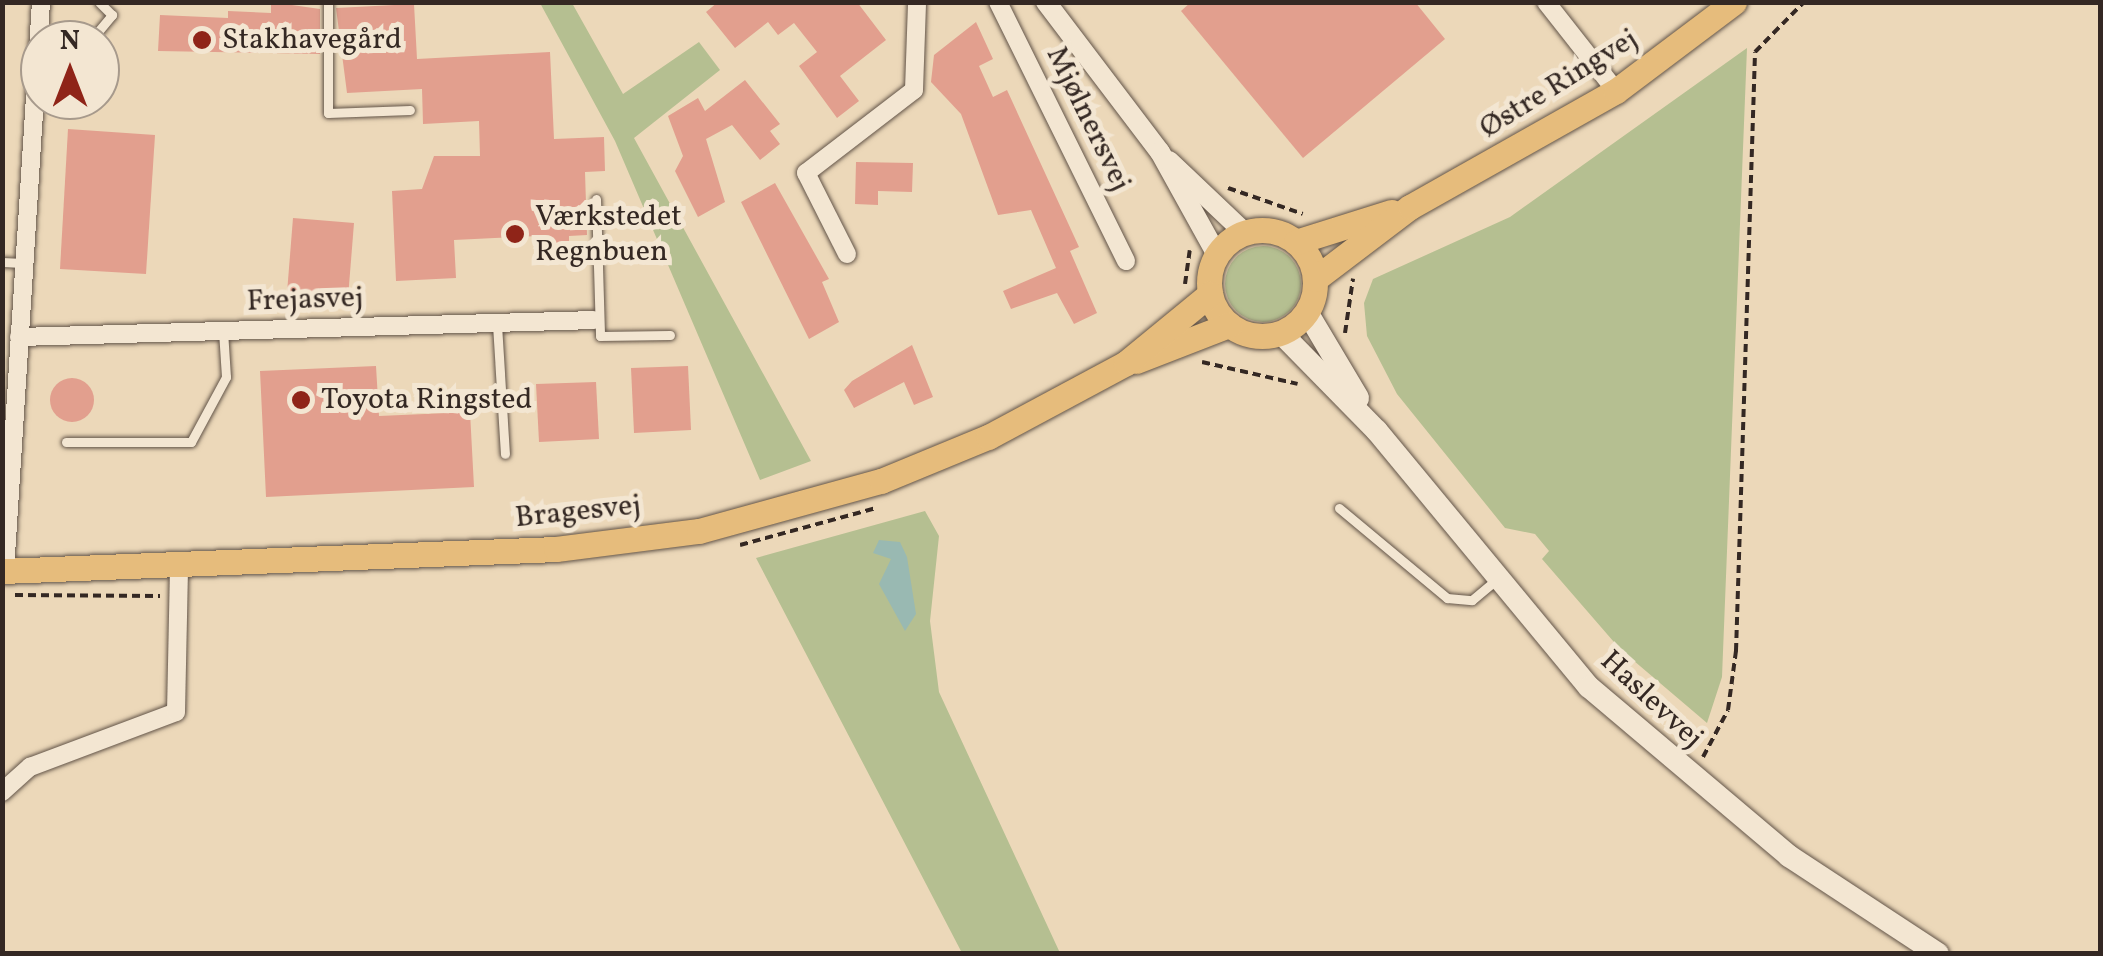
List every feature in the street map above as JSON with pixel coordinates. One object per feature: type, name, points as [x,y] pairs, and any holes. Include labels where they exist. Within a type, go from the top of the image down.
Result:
[{"type":"main road","name":"Østre Ringvej","points":[[1316,279],[1410,207],[1616,92],[1734,2]]},
{"type":"main road","name":"Østre Ringvej","points":[[1296,242],[1410,207]]},
{"type":"main road","points":[[1245,233],[1296,242],[1316,279],[1307,312],[1281,333],[1229,325],[1210,294],[1217,255],[1245,233]]},
{"type":"main road","name":"Bragesvej","points":[[1126,362],[1210,294]]},
{"type":"main road","name":"Haslevvej","points":[[1307,312],[1377,432]]},
{"type":"main road","name":"Bragesvej","points":[[4,571],[556,549],[699,531],[882,482],[1126,362],[1229,325]]},
{"type":"main road","name":"Haslevvej","points":[[1281,333],[1377,432],[1495,581],[1590,687],[1688,776],[1938,954]]},
{"type":"street","points":[[4,571],[41,2]]},
{"type":"street","points":[[847,254],[806,174],[914,90],[917,2]]},
{"type":"street","name":"Mjølnersvej","points":[[998,2],[1126,260]]},
{"type":"street","points":[[1046,2],[1160,152],[1217,255]]},
{"type":"street","points":[[1546,2],[1616,92]]},
{"type":"street","points":[[1160,152],[1245,233]]},
{"type":"street","name":"Frejasvej","points":[[18,338],[594,320]]},
{"type":"street","points":[[2,792],[30,767],[176,712],[179,565]]},
{"type":"lane","points":[[328,2],[328,113],[410,110]]},
{"type":"lane","points":[[596,199],[594,320],[600,336],[670,335]]},
{"type":"lane","points":[[2,262],[24,263]]},
{"type":"lane","points":[[497,322],[506,454]]},
{"type":"lane","points":[[66,442],[190,442],[226,377],[223,330]]},
{"type":"lane","points":[[1339,508],[1447,598],[1472,600],[1495,581]]},
{"type":"path","points":[[1688,776],[1728,710],[1736,651],[1755,52],[1804,2]]},
{"type":"path","points":[[1214,178],[1270,208],[1322,214]]},
{"type":"path","points":[[1174,300],[1190,268],[1188,236]]},
{"type":"path","points":[[1348,343],[1344,304],[1358,270]]},
{"type":"green space","points":[[540,3],[572,3],[623,94],[699,42],[720,70],[634,138],[811,461],[760,480],[615,141]]},
{"type":"green space","points":[[1747,48],[1722,677],[1707,723],[1620,649],[1542,559],[1549,551],[1535,534],[1505,528],[1397,394],[1367,336],[1364,303],[1373,279],[1510,217]]},
{"type":"green space","points":[[1263,246],[1290,257],[1301,284],[1290,311],[1263,322],[1236,311],[1225,284],[1236,257]]},
{"type":"green space","points":[[925,511],[939,536],[930,621],[939,692],[1060,953],[962,953],[756,558]]},
{"type":"water","points":[[879,540],[900,542],[907,557],[916,614],[905,631],[879,584],[891,559],[873,553]]},
{"type":"building","points":[[271,2],[320,9],[320,54],[158,51],[160,15],[228,18],[228,11],[271,13]]},
{"type":"building","points":[[718,2],[857,2],[886,40],[840,76],[859,101],[837,118],[799,66],[817,52],[794,23],[778,35],[768,22],[735,48],[706,12]]},
{"type":"building","points":[[1191,2],[1415,2],[1445,39],[1303,158],[1181,11]]},
{"type":"building","points":[[414,4],[417,59],[550,52],[554,139],[604,137],[605,171],[585,172],[587,235],[569,236],[569,260],[538,261],[537,236],[454,240],[456,278],[396,281],[392,191],[422,189],[434,156],[480,156],[479,121],[423,124],[422,89],[347,93],[336,8]]},
{"type":"building","points":[[976,22],[993,59],[979,66],[993,97],[1007,90],[1079,247],[1070,251],[1097,313],[1074,324],[1057,293],[1011,309],[1003,291],[1056,268],[1031,210],[998,215],[961,114],[931,82],[934,55]]},
{"type":"building","points":[[745,80],[780,124],[770,131],[780,144],[760,160],[732,125],[706,139],[725,202],[698,217],[675,171],[683,156],[668,116],[698,98],[705,111]]},
{"type":"building","points":[[68,129],[155,135],[146,274],[60,269]]},
{"type":"building","points":[[856,162],[913,163],[912,192],[878,191],[878,205],[855,204]]},
{"type":"building","points":[[775,183],[829,279],[822,282],[839,322],[809,339],[741,202]]},
{"type":"building","points":[[293,218],[354,223],[348,298],[287,293]]},
{"type":"building","points":[[912,345],[933,397],[914,405],[904,382],[854,408],[844,390],[852,381]]},
{"type":"building","points":[[376,366],[379,416],[470,412],[474,487],[266,497],[260,371]]},
{"type":"building","points":[[688,366],[691,430],[634,433],[631,368]]},
{"type":"building","points":[[72,378],[87,385],[94,400],[87,415],[72,422],[57,415],[50,400],[57,385]]},
{"type":"building","points":[[596,382],[599,439],[539,442],[536,384]]},
{"type":"place","name":"Stakhavegård","points":[[202,40]]},
{"type":"place","name":"Værkstedet Regnbuen","points":[[515,234]]},
{"type":"place","name":"Toyota Ringsted","points":[[301,400]]}]
